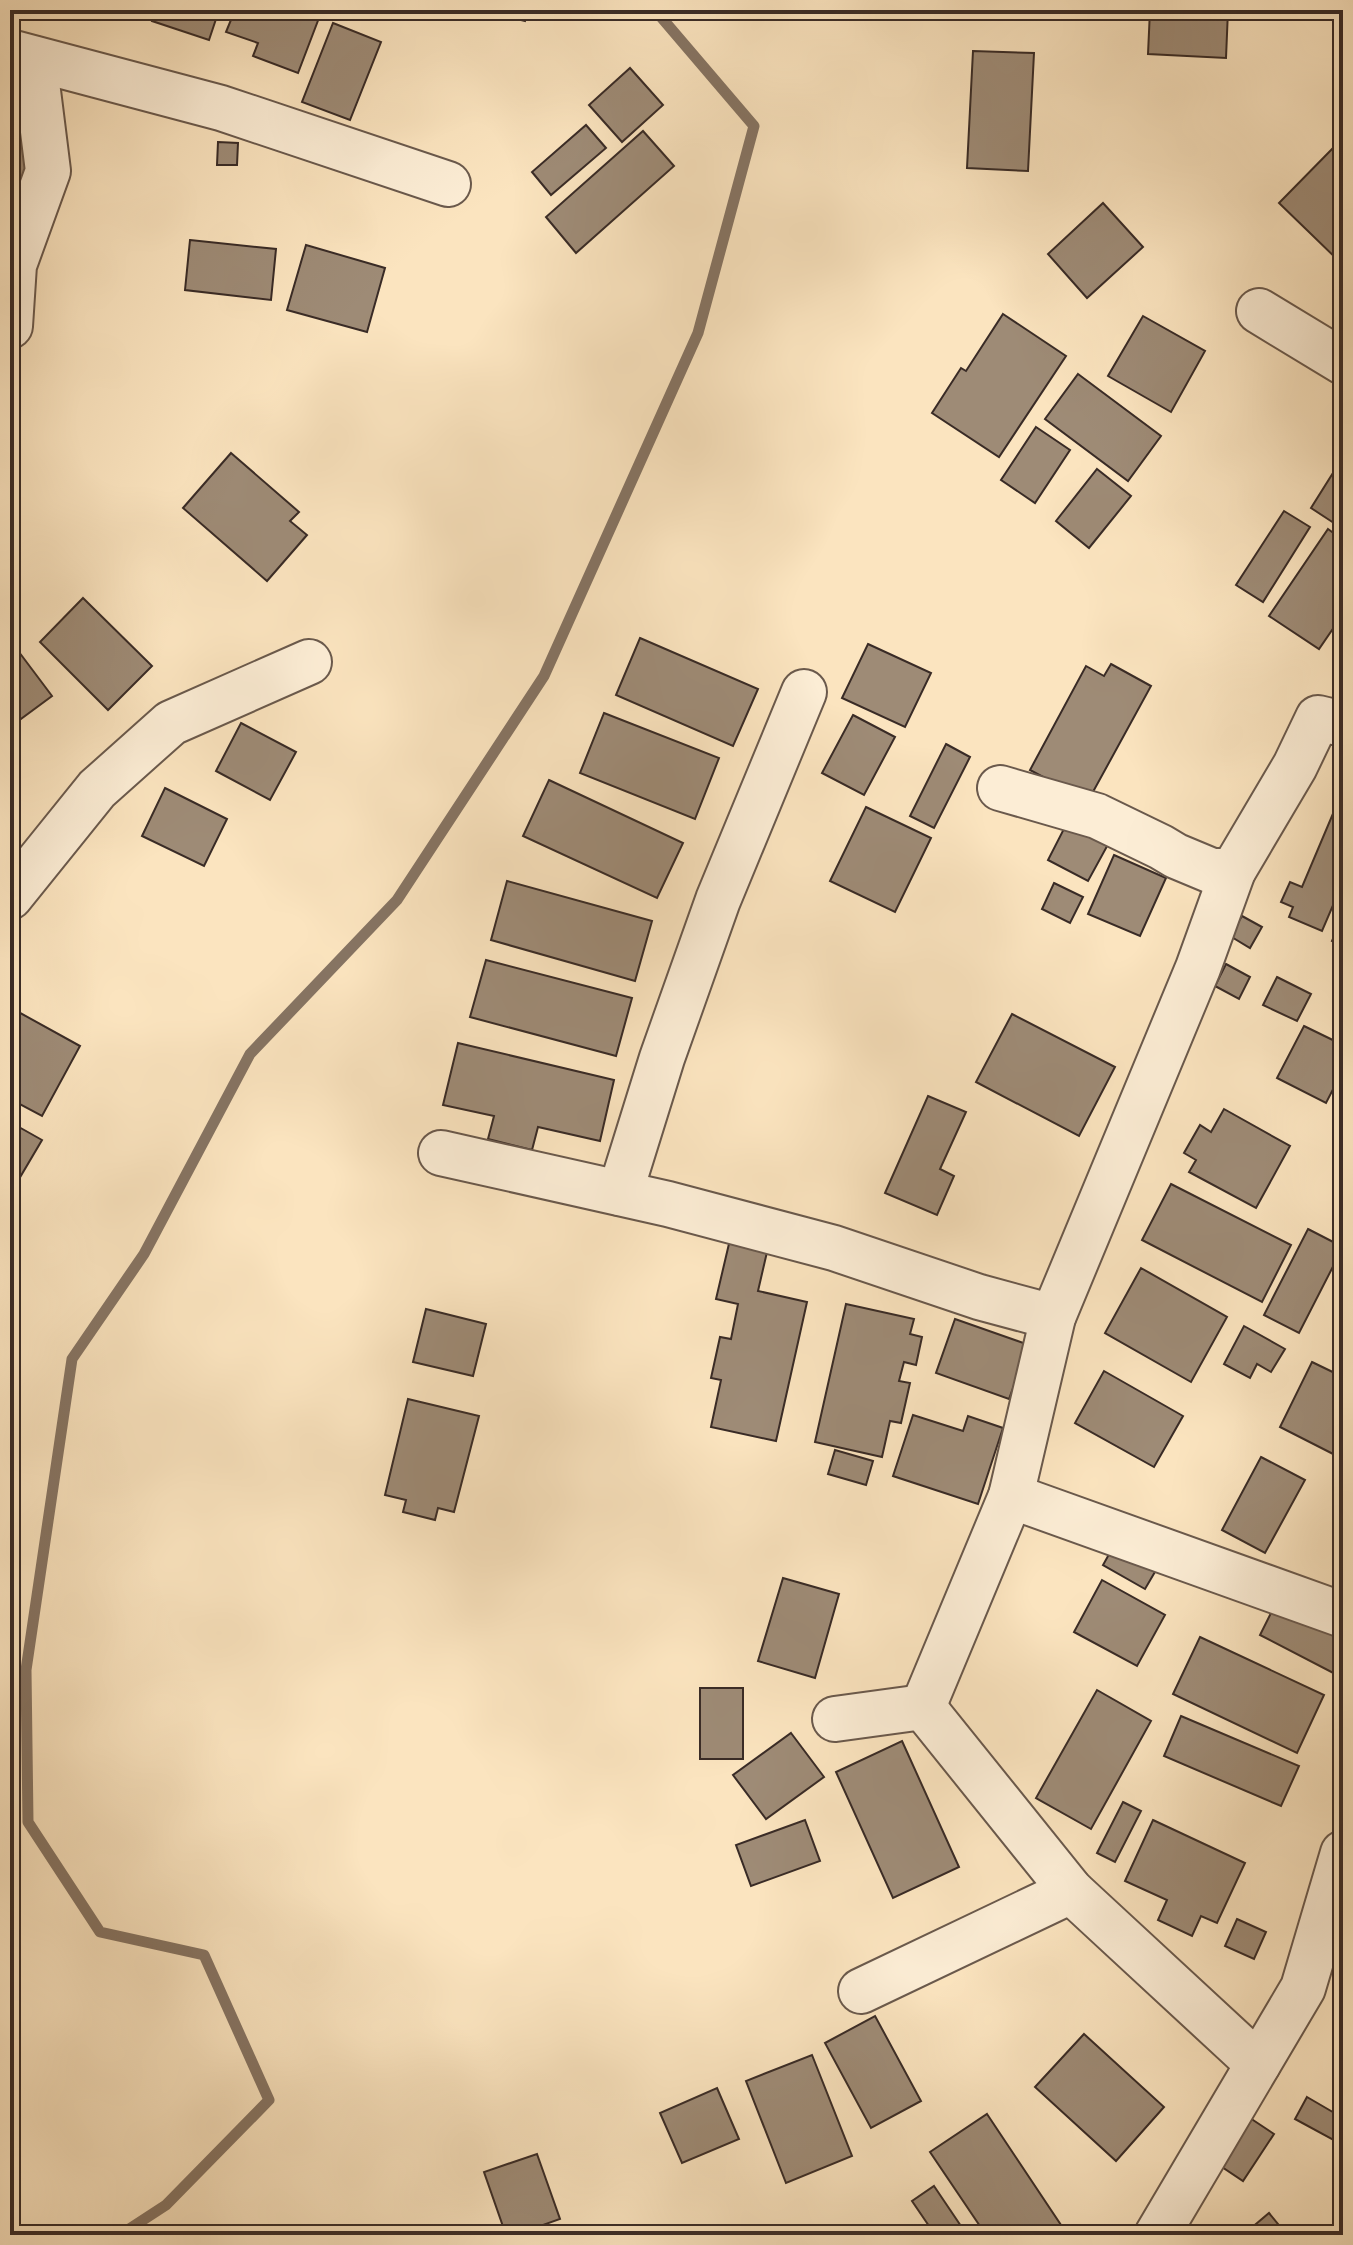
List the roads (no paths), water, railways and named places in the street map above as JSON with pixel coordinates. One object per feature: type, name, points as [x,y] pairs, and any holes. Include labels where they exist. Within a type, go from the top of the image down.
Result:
[{"type":"street","points":[[10,326],[14,265],[48,171],[22,56],[221,108],[448,184]]},
{"type":"street","points":[[1259,311],[1343,362]]},
{"type":"street","points":[[10,897],[97,789],[171,723],[309,662]]},
{"type":"street","points":[[620,1193],[662,1058],[718,900],[804,692]]},
{"type":"street","points":[[923,1707],[1011,1496],[1053,1317],[1198,968],[1233,871],[1295,766],[1318,718],[1343,724]]},
{"type":"street","points":[[1000,788],[1097,816],[1212,871],[1233,871]]},
{"type":"street","points":[[441,1153],[668,1204],[834,1248],[979,1297],[1053,1317]]},
{"type":"street","points":[[1011,1496],[1343,1615]]},
{"type":"street","points":[[835,1719],[923,1707]]},
{"type":"street","points":[[923,1707],[1071,1891],[1258,2064]]},
{"type":"street","points":[[1157,2235],[1303,1988],[1343,1853]]},
{"type":"street","points":[[861,1991],[1071,1891]]},
{"type":"waterway","points":[[120,2235],[166,2205],[269,2100],[204,1955],[100,1932],[28,1822],[26,1670],[72,1359],[144,1254],[250,1054],[397,900],[544,676],[698,333],[754,126],[655,10]]}]
